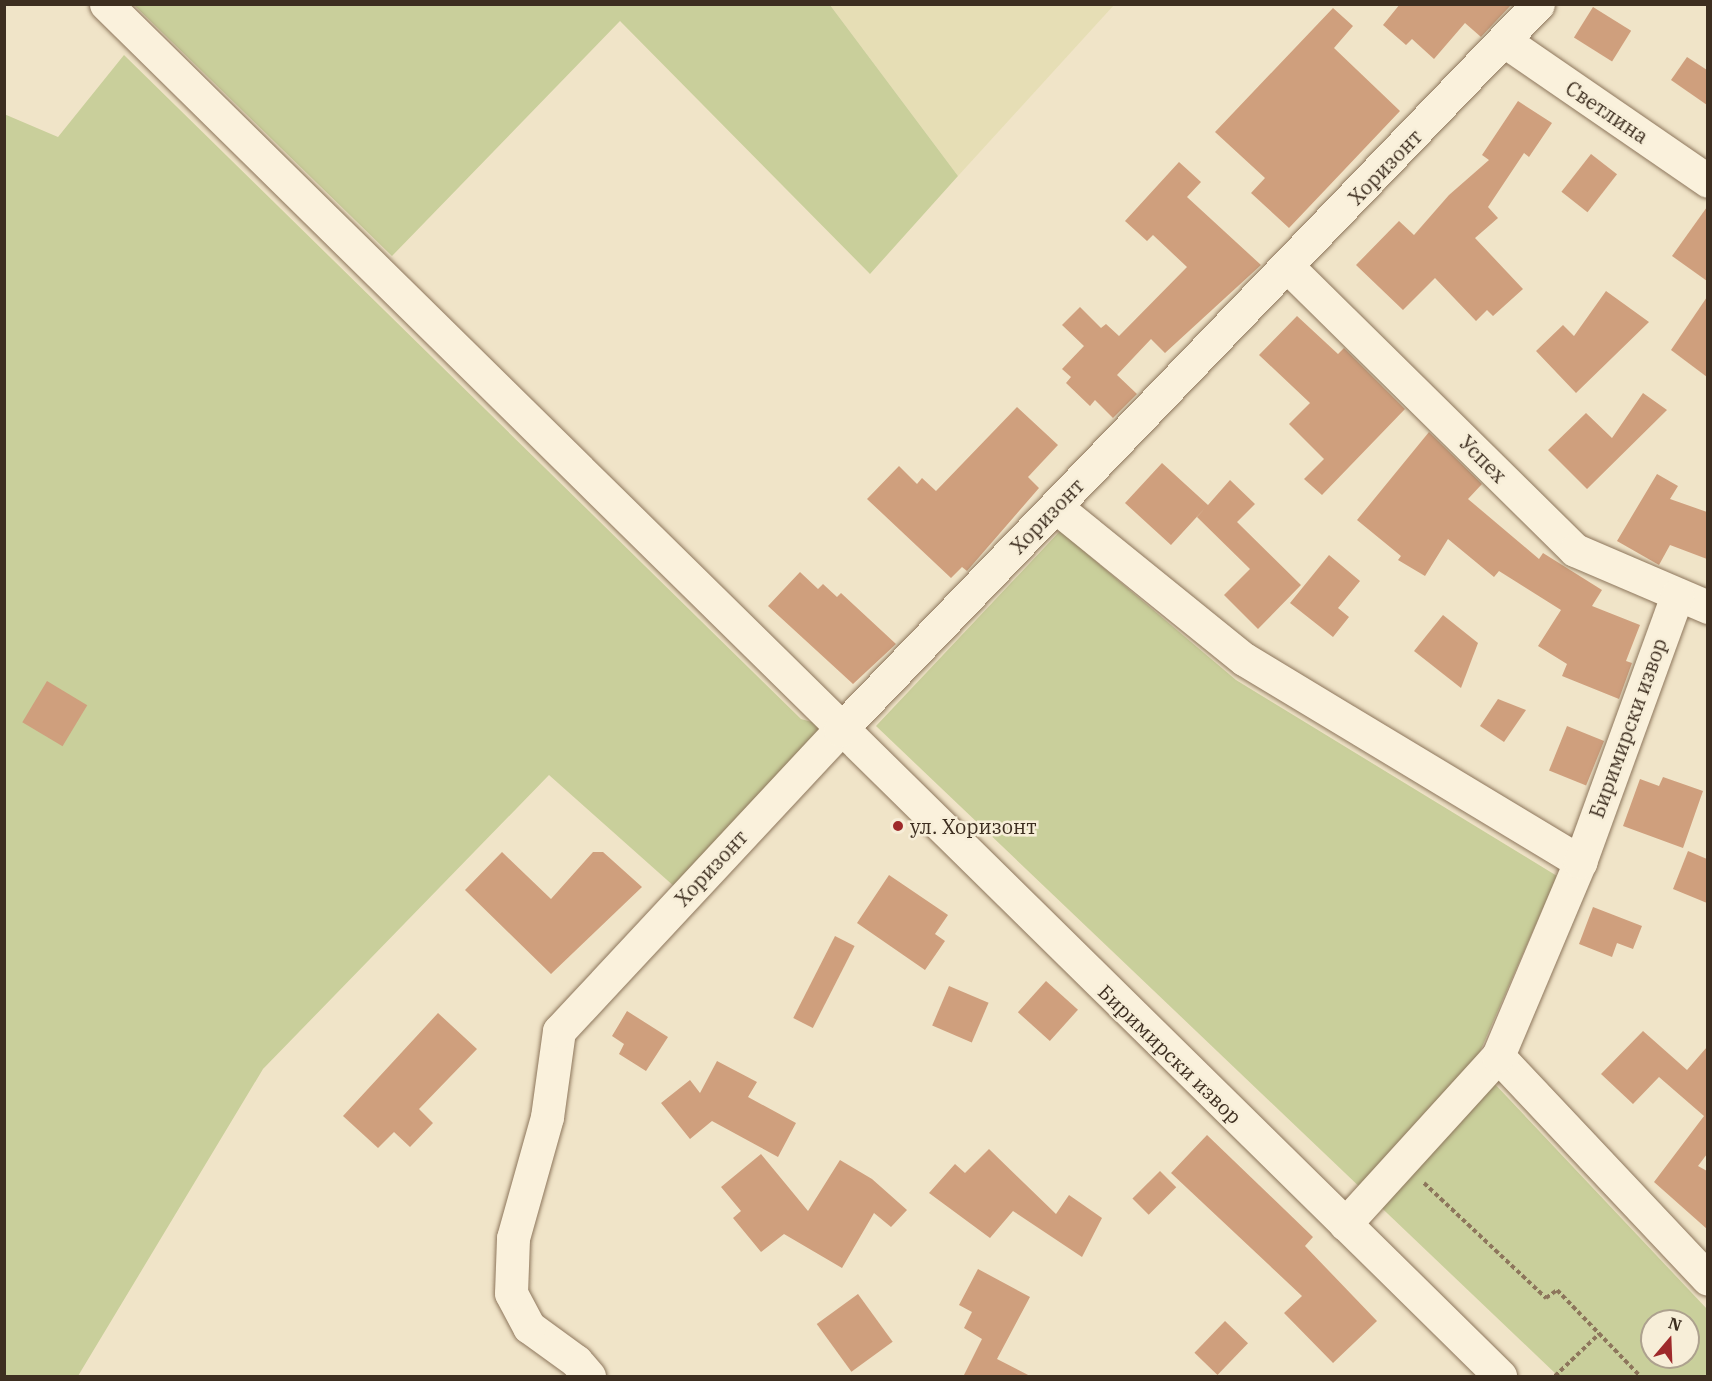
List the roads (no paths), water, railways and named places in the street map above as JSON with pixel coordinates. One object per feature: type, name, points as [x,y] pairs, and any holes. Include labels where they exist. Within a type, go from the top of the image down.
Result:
[{"type":"street","name":"Биримирски извор","points":[[106,4],[840,730],[1500,1377]]},
{"type":"street","name":"Хоризонт","points":[[589,1377],[576,1361],[529,1327],[511,1293],[513,1238],[547,1117],[559,1031],[840,730],[1506,42],[1538,4]]},
{"type":"street","name":"Светлина","points":[[1506,42],[1707,181]]},
{"type":"street","name":"Успех","points":[[1288,267],[1575,550],[1707,607]]},
{"type":"street","points":[[1056,507],[1244,659],[1580,862]]},
{"type":"street","name":"Биримирски извор","points":[[1344,1224],[1498,1056],[1580,862],[1677,595]]},
{"type":"street","points":[[1498,1056],[1707,1279]]},
{"type":"place","name":"ул. Хоризонт","points":[[898,826]]}]
